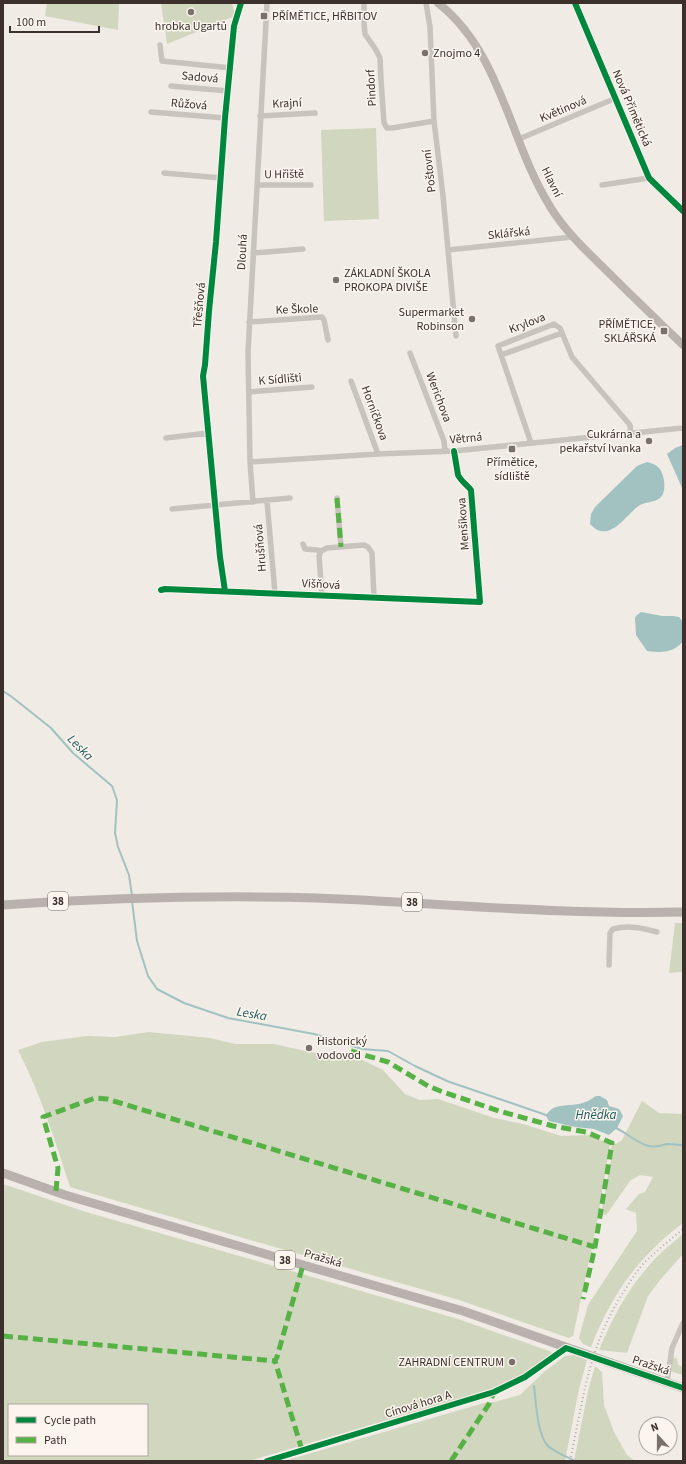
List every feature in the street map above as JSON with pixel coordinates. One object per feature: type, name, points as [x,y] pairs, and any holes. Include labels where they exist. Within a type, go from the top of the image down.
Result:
[{"type":"main road","name":"Hlavní","points":[[438,3],[460,24],[487,63],[536,179],[551,208],[572,237],[683,345]]},
{"type":"main road","name":"38","points":[[3,904],[113,898],[315,898],[412,902],[572,912],[683,912]]},
{"type":"main road","name":"Pražská","points":[[3,1173],[65,1195],[463,1311],[683,1388]]},
{"type":"street","name":"Třešňová","points":[[225,591],[220,557],[203,376],[225,118],[235,20],[241,3]]},
{"type":"street","name":"Dlouhá","points":[[253,502],[250,462],[248,353],[267,3]]},
{"type":"street","name":"Pindorf","points":[[364,3],[365,34],[380,58],[384,123],[387,128],[392,128],[434,121]]},
{"type":"street","name":"Poštovní","points":[[426,3],[430,28],[434,121],[456,336]]},
{"type":"street","name":"Nová Přímětická","points":[[575,3],[649,178],[683,211]]},
{"type":"street","points":[[160,45],[162,61],[231,68]]},
{"type":"street","name":"Sadová","points":[[171,86],[228,90]]},
{"type":"street","name":"Květinová","points":[[519,139],[616,98]]},
{"type":"street","name":"Růžová","points":[[151,112],[225,118]]},
{"type":"street","name":"Krajní","points":[[260,116],[315,113]]},
{"type":"street","points":[[164,173],[221,178]]},
{"type":"street","points":[[602,185],[649,178]]},
{"type":"street","name":"U Hřiště","points":[[257,186],[311,185]]},
{"type":"street","name":"Sklářská","points":[[448,250],[572,237]]},
{"type":"street","points":[[253,253],[302,249]]},
{"type":"street","name":"Ke Škole","points":[[249,322],[322,317],[328,340]]},
{"type":"street","name":"Krylova","points":[[501,355],[498,346],[554,324],[560,328],[572,358],[630,425],[631,434]]},
{"type":"street","points":[[531,443],[501,355],[562,333]]},
{"type":"street","name":"Werichova","points":[[410,352],[444,441],[445,451]]},
{"type":"street","name":"Horníčkova","points":[[351,381],[378,454]]},
{"type":"street","name":"K Sídlišti","points":[[249,392],[312,387]]},
{"type":"street","name":"Větrná","points":[[250,462],[454,451],[683,428]]},
{"type":"street","points":[[166,438],[208,433]]},
{"type":"street","name":"Menšíkova","points":[[454,451],[458,475],[471,490],[480,602]]},
{"type":"street","points":[[172,509],[290,498]]},
{"type":"street","points":[[337,498],[341,547]]},
{"type":"street","name":"Hrušňová","points":[[267,501],[275,593]]},
{"type":"street","points":[[303,544],[305,549],[321,551],[328,548],[364,545],[368,547],[372,553],[374,598]]},
{"type":"street","points":[[321,551],[319,556],[322,596]]},
{"type":"street","name":"Višňová","points":[[161,590],[225,591],[480,602]]},
{"type":"street","points":[[609,965],[610,933],[613,929],[639,927],[657,932]]},
{"type":"street","points":[[667,1382],[672,1348],[683,1323]]},
{"type":"street","name":"Cínová hora A","points":[[267,1461],[494,1392],[525,1377],[570,1349]]},
{"type":"green space","points":[[47,3],[119,3],[118,30],[45,16]]},
{"type":"green space","points":[[161,3],[232,3],[235,16],[167,44]]},
{"type":"green space","points":[[376,128],[379,219],[324,221],[321,130]]},
{"type":"green space","points":[[675,923],[683,923],[683,972],[669,973]]},
{"type":"green space","points":[[149,1032],[210,1038],[235,1044],[274,1044],[310,1052],[356,1057],[383,1070],[405,1094],[420,1100],[438,1099],[494,1118],[523,1124],[561,1136],[590,1135],[610,1144],[595,1233],[573,1336],[569,1338],[459,1300],[70,1187],[53,1134],[26,1066],[18,1050],[42,1042],[87,1036],[115,1037]]},
{"type":"green space","points":[[642,1101],[659,1113],[683,1114],[683,1223],[652,1249],[639,1263],[607,1310],[591,1347],[583,1344],[579,1338],[588,1305],[637,1231],[636,1213],[626,1209],[639,1194],[645,1192],[653,1177],[640,1175],[630,1181],[606,1215],[601,1214],[613,1149],[611,1149],[612,1144],[616,1144],[622,1140]]},
{"type":"green space","points":[[3,1184],[86,1212],[455,1318],[552,1352],[526,1373],[489,1390],[249,1461],[3,1461]]},
{"type":"green space","points":[[683,1234],[683,1254],[648,1296],[627,1353],[599,1350],[614,1318],[639,1277],[664,1250]]},
{"type":"green space","points":[[574,1355],[587,1360],[579,1389],[565,1461],[284,1461],[484,1403],[520,1395],[544,1372],[565,1356]]},
{"type":"green space","points":[[672,1357],[677,1359],[678,1365],[683,1367],[683,1375],[670,1371]]},
{"type":"green space","points":[[595,1366],[602,1372],[604,1405],[614,1432],[627,1455],[635,1461],[574,1461],[588,1391]]},
{"type":"water","points":[[683,445],[683,490],[667,454],[675,448]]},
{"type":"water","points":[[647,462],[657,466],[664,478],[664,492],[660,498],[637,507],[615,527],[609,530],[603,531],[590,524],[591,514],[595,507],[637,466]]},
{"type":"water","points":[[641,612],[662,616],[679,617],[683,622],[683,641],[676,648],[671,650],[657,652],[647,651],[636,635],[635,618]]},
{"type":"water","name":"Hnědka","points":[[596,1096],[600,1096],[607,1100],[609,1106],[619,1109],[623,1116],[617,1128],[609,1135],[594,1129],[575,1127],[549,1121],[546,1116],[553,1108],[580,1104]]},
{"type":"waterway","name":"Leska","points":[[3,691],[51,728],[73,753],[112,786],[117,800],[115,833],[118,847],[129,875],[132,896]]},
{"type":"waterway","name":"Leska","points":[[132,901],[137,941],[148,976],[157,989],[184,1003],[228,1018],[314,1034],[362,1049],[388,1051],[447,1081],[549,1116]]},
{"type":"waterway","name":"Leska","points":[[616,1128],[640,1143],[652,1147],[667,1144],[683,1145]]},
{"type":"waterway","points":[[534,1386],[539,1426],[544,1441],[554,1450],[575,1461]]},
{"type":"railway","points":[[570,1461],[588,1376],[601,1336],[610,1316],[626,1288],[644,1263],[683,1229]]},
{"type":"marked path","points":[[337,498],[341,547]]},
{"type":"marked path","points":[[351,1051],[388,1062],[428,1086],[443,1092],[499,1111],[553,1126],[586,1132],[612,1143],[595,1247],[583,1299]]},
{"type":"marked path","points":[[56,1191],[58,1168],[43,1117],[95,1098],[107,1099],[595,1247]]},
{"type":"marked path","points":[[302,1450],[275,1361],[303,1265]]},
{"type":"marked path","points":[[3,1336],[275,1361]]},
{"type":"marked path","points":[[451,1461],[489,1404],[494,1392]]},
{"type":"cycle path","points":[[225,591],[220,557],[203,376],[234,26],[241,3]]},
{"type":"cycle path","points":[[575,3],[649,178],[683,211]]},
{"type":"cycle path","points":[[161,590],[480,602],[471,490],[458,475],[454,451]]},
{"type":"cycle path","points":[[267,1461],[494,1392],[525,1377],[566,1348],[683,1388]]},
{"type":"place","name":"hrobka Ugartů","points":[[191,12]]},
{"type":"place","name":"PŘÍMĚTICE, HŘBITOV","points":[[264,16]]},
{"type":"place","name":"Znojmo 4","points":[[425,53]]},
{"type":"place","name":"ZÁKLADNÍ ŠKOLA PROKOPA DIVIŠE","points":[[336,280]]},
{"type":"place","name":"Supermarket Robinson","points":[[472,319]]},
{"type":"place","name":"PŘÍMĚTICE, SKLÁŘSKÁ","points":[[664,331]]},
{"type":"place","name":"Cukrárna a pekařství Ivanka","points":[[649,441]]},
{"type":"place","name":"Přímětice, sídliště","points":[[512,449]]},
{"type":"place","name":"Historický vodovod","points":[[309,1048]]},
{"type":"place","name":"ZAHRADNÍ CENTRUM","points":[[512,1362]]}]
